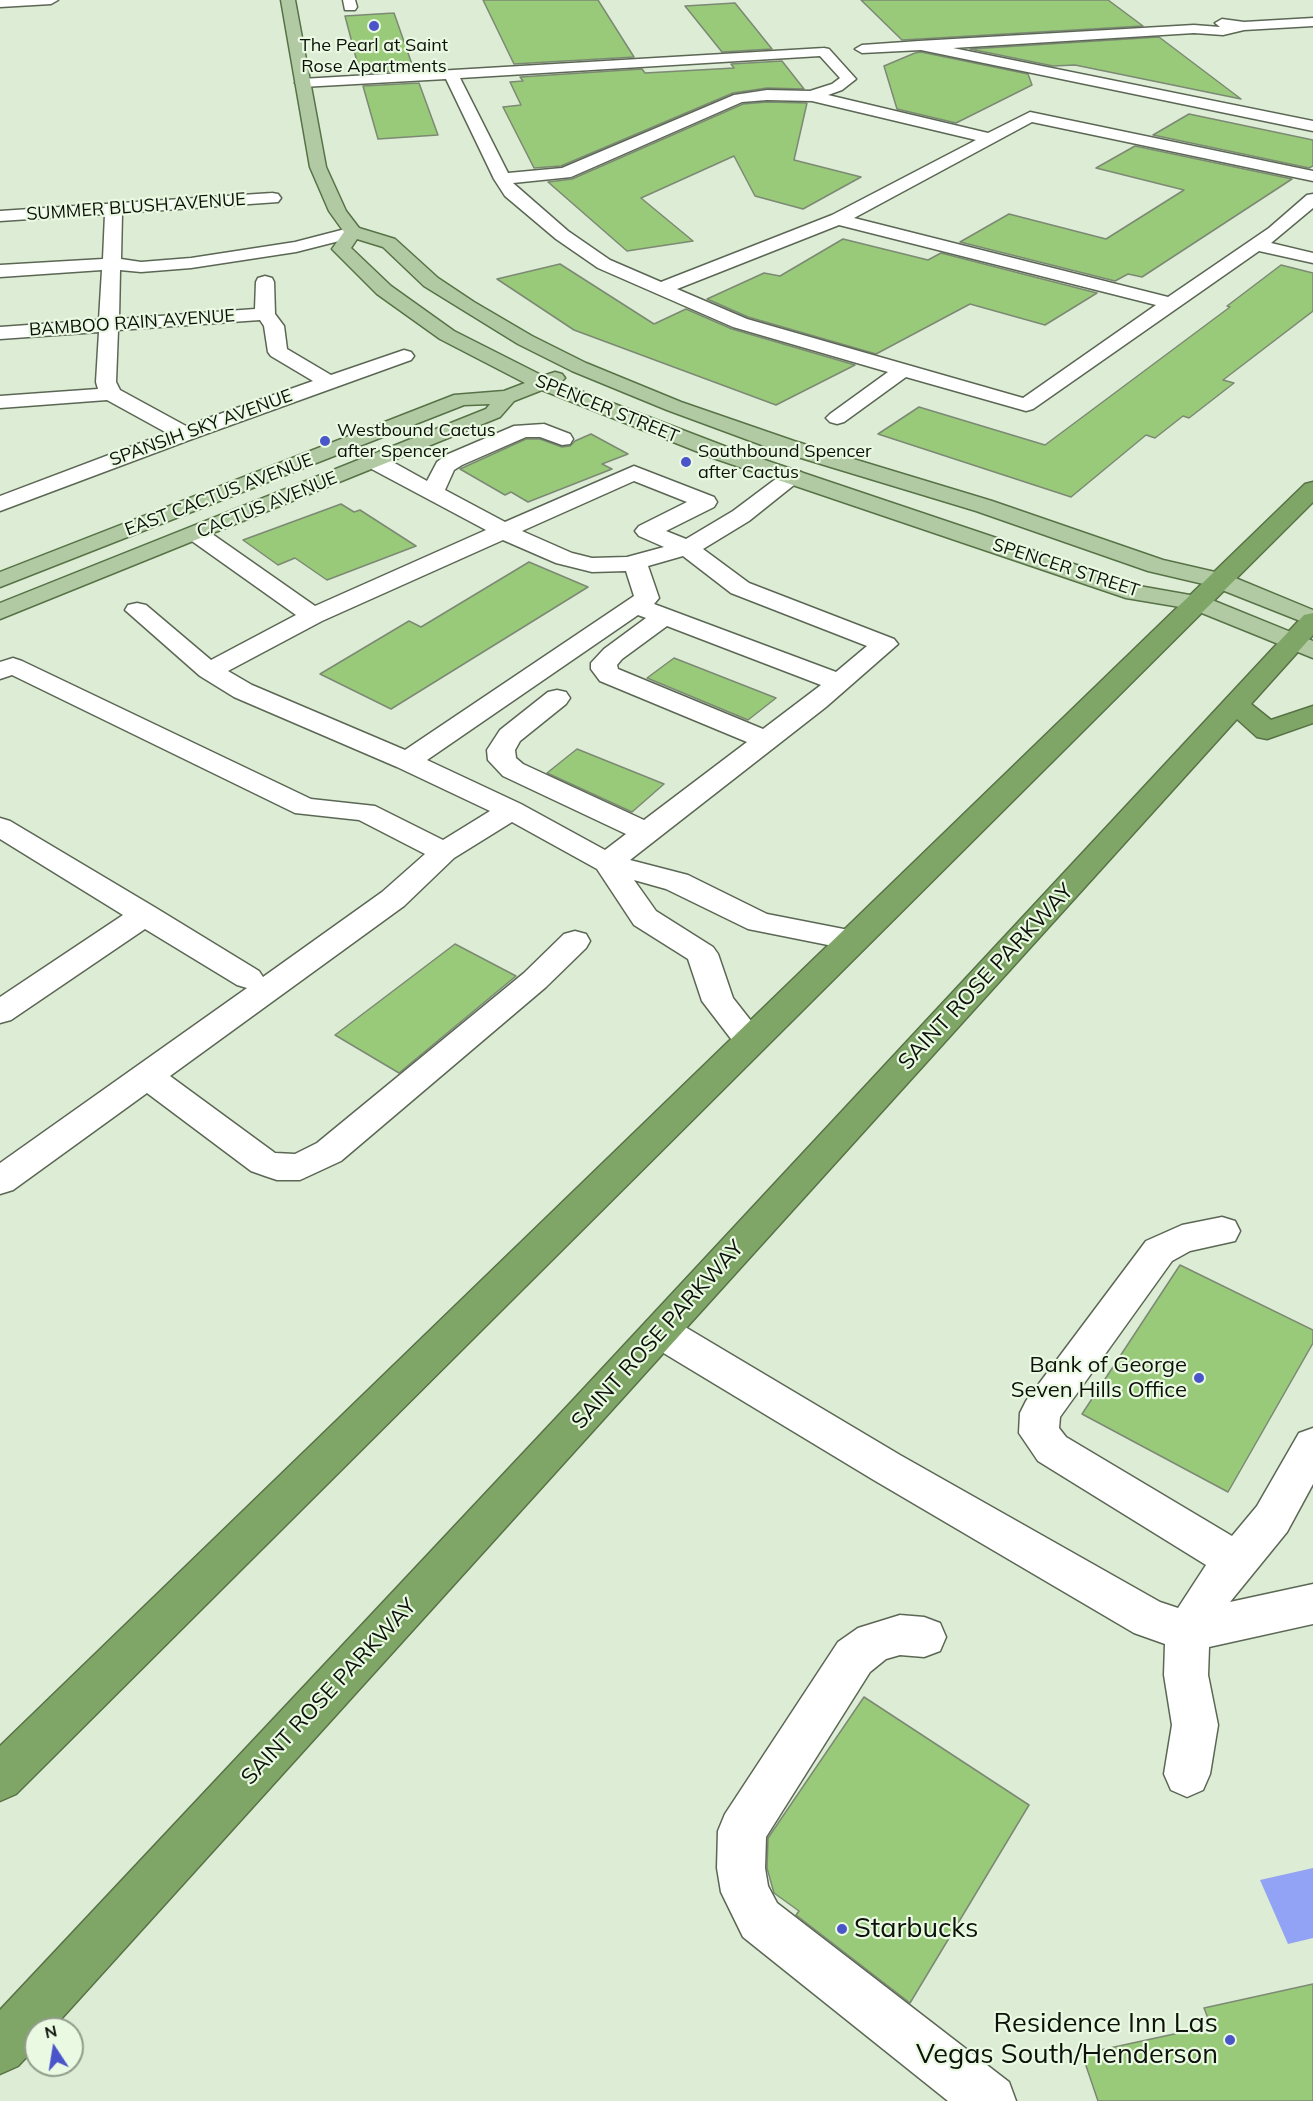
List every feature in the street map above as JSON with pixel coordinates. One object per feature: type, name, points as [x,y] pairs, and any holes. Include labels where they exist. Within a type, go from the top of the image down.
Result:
[{"type":"highway","points":[[0,1778],[1313,489]]},
{"type":"highway","name":"SAINT ROSE PARKWAY","points":[[0,2048],[1236,705],[1302,647],[1313,619]]},
{"type":"highway","points":[[1236,705],[1267,731],[1313,714]]},
{"type":"main road","points":[[288,0],[304,62],[302,83],[318,167],[329,195],[353,232]]},
{"type":"main road","name":"SPENCER STREET","points":[[353,232],[389,243],[431,282],[525,340],[570,371],[786,446],[984,506],[1156,566],[1208,592],[1135,592],[674,436],[541,383],[447,335],[384,290],[342,249],[353,232]]},
{"type":"main road","name":"CACTUS AVENUE","points":[[0,612],[493,413],[507,397],[570,371]]},
{"type":"main road","name":"EAST CACTUS AVENUE","points":[[0,580],[461,399],[507,397]]},
{"type":"main road","points":[[196,534],[192,526],[194,520],[282,479],[300,467],[302,462]]},
{"type":"main road","points":[[1208,592],[1313,619]]},
{"type":"main road","points":[[1208,592],[1302,647]]},
{"type":"main road","points":[[0,601],[48,594]]},
{"type":"street","points":[[0,3],[51,0]]},
{"type":"street","points":[[862,48],[1194,29],[1223,31],[1244,26],[1313,22]]},
{"type":"street","points":[[919,45],[1313,126]]},
{"type":"street","points":[[302,83],[824,52],[849,79],[837,87],[812,96]]},
{"type":"street","points":[[451,74],[502,179],[511,192],[562,235],[604,264],[740,322],[1026,405],[1257,245],[1313,198]]},
{"type":"street","points":[[502,179],[566,173],[739,98],[767,95],[812,96],[989,138]]},
{"type":"street","points":[[659,289],[838,219],[1030,117],[1313,176]]},
{"type":"street","name":"SUMMER BLUSH AVENUE","points":[[0,216],[272,198]]},
{"type":"street","points":[[111,394],[106,382],[114,209]]},
{"type":"street","points":[[838,219],[1171,303]]},
{"type":"street","points":[[0,272],[112,264],[141,267],[223,252],[296,247],[353,232]]},
{"type":"street","points":[[1275,232],[1313,242]]},
{"type":"street","points":[[1257,245],[1313,258]]},
{"type":"street","points":[[265,282],[265,314],[274,326],[278,352],[329,382]]},
{"type":"street","name":"BAMBOO RAIN AVENUE","points":[[0,333],[265,314]]},
{"type":"street","name":"SPANSIH SKY AVENUE","points":[[0,504],[184,434],[404,356]]},
{"type":"street","points":[[837,418],[903,370]]},
{"type":"street","points":[[0,402],[111,394],[184,434]]},
{"type":"street","points":[[432,494],[445,467],[454,460],[522,431],[544,430],[562,440]]},
{"type":"street","points":[[374,462],[504,532],[564,558],[592,565],[635,562],[687,548],[741,516],[793,477]]},
{"type":"street","points":[[209,671],[314,616],[634,473],[706,502],[647,531],[687,548],[740,588],[885,644],[607,863]]},
{"type":"street","points":[[196,534],[314,616]]},
{"type":"street","points":[[407,761],[647,598],[635,562]]},
{"type":"street","points":[[635,606],[838,682]]},
{"type":"street","points":[[137,610],[209,671],[243,691],[407,761],[511,810],[607,863],[677,882],[759,922],[853,940]]},
{"type":"street","points":[[664,617],[613,654],[604,663],[604,669],[609,675],[765,740]]},
{"type":"street","points":[[0,671],[13,666],[305,807],[365,812],[444,852]]},
{"type":"street","points":[[557,698],[510,736],[501,750],[502,760],[513,770],[645,832]]},
{"type":"street","points":[[0,1180],[393,899],[444,852],[511,810]]},
{"type":"street","points":[[0,827],[248,978]]},
{"type":"street","points":[[607,863],[645,918],[702,954],[718,1001],[750,1040]]},
{"type":"street","points":[[0,1012],[145,915]]},
{"type":"street","points":[[147,1076],[262,1162],[277,1167],[300,1167],[329,1152],[535,980],[575,941]]},
{"type":"street","points":[[1222,1230],[1182,1239],[1159,1251],[1040,1413],[1038,1433],[1052,1449],[1236,1561]]},
{"type":"street","points":[[661,1332],[1086,1585],[1149,1620],[1188,1631],[1313,1604]]},
{"type":"street","points":[[1188,1774],[1195,1725],[1186,1675],[1188,1631],[1217,1584],[1272,1519],[1313,1445]]},
{"type":"street","points":[[924,1637],[900,1635],[874,1642],[854,1657],[742,1831],[741,1868],[745,1892],[760,1920],[990,2101]]},
{"type":"water","points":[[1313,1868],[1313,1938],[1288,1944],[1260,1880]]},
{"type":"building","points":[[483,0],[598,0],[634,57],[514,64]]},
{"type":"building","points":[[861,0],[1108,0],[1143,26],[902,40]]},
{"type":"building","points":[[735,3],[772,49],[722,52],[685,6]]},
{"type":"building","points":[[394,13],[414,70],[360,73],[345,16]]},
{"type":"building","points":[[1159,37],[1241,99],[1075,65],[1053,66],[970,49]]},
{"type":"building","points":[[921,52],[1028,74],[1032,85],[956,123],[897,109],[884,66]]},
{"type":"building","points":[[782,61],[804,89],[767,88],[733,93],[561,166],[534,168],[503,107],[521,105],[510,82],[523,81],[520,77],[642,69],[645,73],[734,68],[731,64]]},
{"type":"building","points":[[419,83],[438,135],[378,139],[363,86]]},
{"type":"building","points":[[807,103],[794,160],[861,177],[803,209],[755,196],[734,156],[641,198],[693,241],[627,251],[548,182],[572,179],[743,104]]},
{"type":"building","points":[[1189,114],[1313,140],[1313,166],[1309,168],[1153,135]]},
{"type":"building","points":[[1135,146],[1292,179],[1142,277],[1128,274],[1115,281],[960,242],[1009,214],[1106,239],[1184,190],[1096,168]]},
{"type":"building","points":[[843,239],[928,260],[941,253],[1097,293],[1045,325],[970,304],[876,354],[748,317],[707,299],[764,273],[780,276]]},
{"type":"building","points":[[560,264],[654,324],[686,309],[732,329],[855,365],[776,405],[574,330],[497,279]]},
{"type":"building","points":[[1281,265],[1313,273],[1313,311],[1223,380],[1234,383],[1189,418],[1183,416],[1155,438],[1146,435],[1071,497],[878,434],[919,407],[1045,445],[1230,307],[1227,306]]},
{"type":"building","points":[[591,434],[628,454],[602,464],[612,469],[528,502],[511,492],[505,495],[460,469],[526,439],[540,439],[562,447],[570,446],[575,441]]},
{"type":"building","points":[[341,504],[354,512],[360,510],[416,546],[327,580],[295,558],[278,565],[243,540]]},
{"type":"building","points":[[529,562],[588,587],[391,709],[320,674],[409,621],[421,627]]},
{"type":"building","points":[[674,658],[776,698],[748,720],[647,678]]},
{"type":"building","points":[[577,749],[664,784],[632,812],[547,773]]},
{"type":"building","points":[[455,944],[516,976],[399,1073],[335,1035]]},
{"type":"building","name":"Bank of George Seven Hills Office","points":[[1180,1265],[1313,1330],[1313,1343],[1228,1492],[1082,1414]]},
{"type":"building","points":[[864,1697],[1029,1805],[910,2003],[796,1915],[799,1911],[774,1893],[767,1868],[768,1838]]},
{"type":"building","name":"Residence Inn Las Vegas South/Henderson","points":[[1313,1984],[1313,2101],[1098,2101],[1082,2054],[1211,2026],[1204,2008]]},
{"type":"place","name":"The Pearl at Saint Rose Apartments","points":[[374,26]]},
{"type":"place","name":"Westbound Cactus after Spencer","points":[[325,441]]},
{"type":"place","name":"Southbound Spencer after Cactus","points":[[686,462]]},
{"type":"place","name":"Bank of George Seven Hills Office","points":[[1199,1378]]},
{"type":"place","name":"Starbucks","points":[[842,1929]]},
{"type":"place","name":"Residence Inn Las Vegas South/Henderson","points":[[1230,2040]]}]
